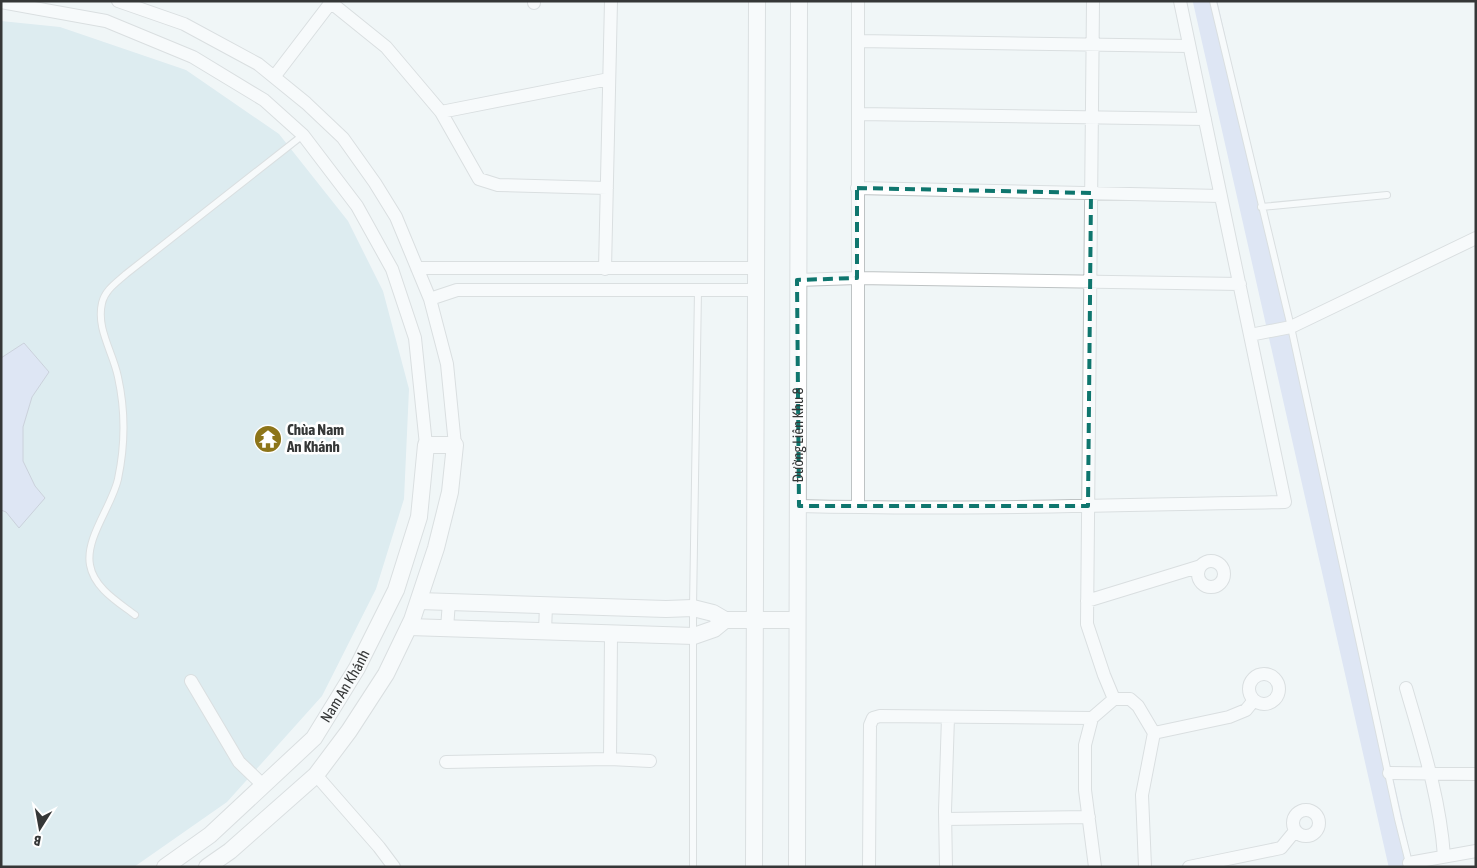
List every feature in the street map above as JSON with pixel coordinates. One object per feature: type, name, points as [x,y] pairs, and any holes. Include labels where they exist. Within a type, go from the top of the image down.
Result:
[{"type":"street","points":[[1,2],[106,21],[193,57],[264,100],[303,135],[357,206],[392,270],[415,338],[426,445],[455,445],[447,364],[430,299],[396,217],[375,183],[343,138],[306,103],[258,64],[184,24],[118,1]]},
{"type":"street","points":[[605,268],[611,1]]},
{"type":"street","points":[[754,867],[757,1]]},
{"type":"street","name":"Đường Liên Khu 8","points":[[797,867],[799,1]]},
{"type":"street","points":[[858,1],[858,507]]},
{"type":"street","points":[[1093,1],[1087,624],[1114,699]]},
{"type":"street","points":[[799,506],[1088,506],[1285,502],[1180,1]]},
{"type":"street","points":[[274,77],[331,2],[386,47],[441,112],[479,179],[498,185],[607,188]]},
{"type":"street","points":[[858,41],[1189,46]]},
{"type":"street","points":[[441,112],[609,79]]},
{"type":"street","points":[[858,114],[1205,119]]},
{"type":"street","points":[[857,188],[1221,196]]},
{"type":"street","points":[[1251,335],[1290,327],[1476,238]]},
{"type":"street","points":[[417,268],[756,268]]},
{"type":"street","points":[[549,290],[551,268]]},
{"type":"street","points":[[797,280],[857,278],[1240,284]]},
{"type":"street","points":[[430,299],[457,290],[756,290]]},
{"type":"street","name":"Nam An Khánh","points":[[165,867],[210,835],[314,738],[357,668],[396,590],[419,517],[426,445]]},
{"type":"street","name":"Nam An Khánh","points":[[207,867],[230,851],[316,775],[386,674],[409,627],[436,548],[450,492],[455,445]]},
{"type":"street","points":[[1087,601],[1201,566]]},
{"type":"street","points":[[419,601],[693,608],[713,613],[725,620],[797,620]]},
{"type":"street","points":[[447,628],[449,602]]},
{"type":"street","points":[[545,632],[546,605]]},
{"type":"street","points":[[409,627],[611,635],[694,636],[714,629],[725,620]]},
{"type":"street","points":[[610,759],[611,635]]},
{"type":"street","points":[[191,681],[239,762],[264,786]]},
{"type":"street","points":[[1406,688],[1431,774],[1442,833],[1444,856]]},
{"type":"street","points":[[1095,867],[1085,790],[1084,745],[1092,718],[1114,699],[1130,699],[1138,706],[1154,733],[1142,795],[1145,867]]},
{"type":"street","points":[[1154,733],[1229,717],[1246,710],[1254,700]]},
{"type":"street","points":[[869,867],[870,725],[873,718],[880,716],[948,716],[1092,718]]},
{"type":"street","points":[[946,867],[945,819],[948,716]]},
{"type":"street","points":[[446,762],[610,759],[650,761]]},
{"type":"street","points":[[1389,773],[1476,774]]},
{"type":"street","points":[[316,775],[379,846],[394,867]]},
{"type":"street","points":[[945,819],[1089,817]]},
{"type":"street","points":[[1189,867],[1281,848],[1295,831]]},
{"type":"street","points":[[1410,865],[1444,856],[1476,851]]},
{"type":"lane","points":[[1213,1],[1290,327],[1398,819],[1410,865]]},
{"type":"lane","points":[[135,615],[103,590],[92,574],[90,564],[90,550],[117,480],[122,450],[121,394],[118,374],[103,332],[100,314],[102,303],[109,289],[126,274],[303,135]]},
{"type":"lane","points":[[1261,207],[1387,195]]},
{"type":"lane","points":[[692,867],[693,608],[698,290]]},
{"type":"highlighted area","points":[[857,188],[1091,193],[1088,506],[799,506],[797,280],[857,278]]},
{"type":"shaded area","points":[[1,21],[60,27],[186,70],[279,134],[348,221],[383,291],[409,389],[404,499],[376,589],[322,696],[227,802],[134,867],[1,867],[1,510],[6,512],[45,498],[35,486],[23,461],[23,427],[32,397],[49,372],[24,343],[1,358]]},
{"type":"shaded area","points":[[24,343],[49,372],[32,397],[23,427],[23,461],[35,486],[45,498],[19,528],[6,512],[1,510],[1,358]]},
{"type":"waterway","points":[[1205,1],[1401,867]]},
{"type":"place","name":"Chùa Nam An Khánh","points":[[268,439]]}]
